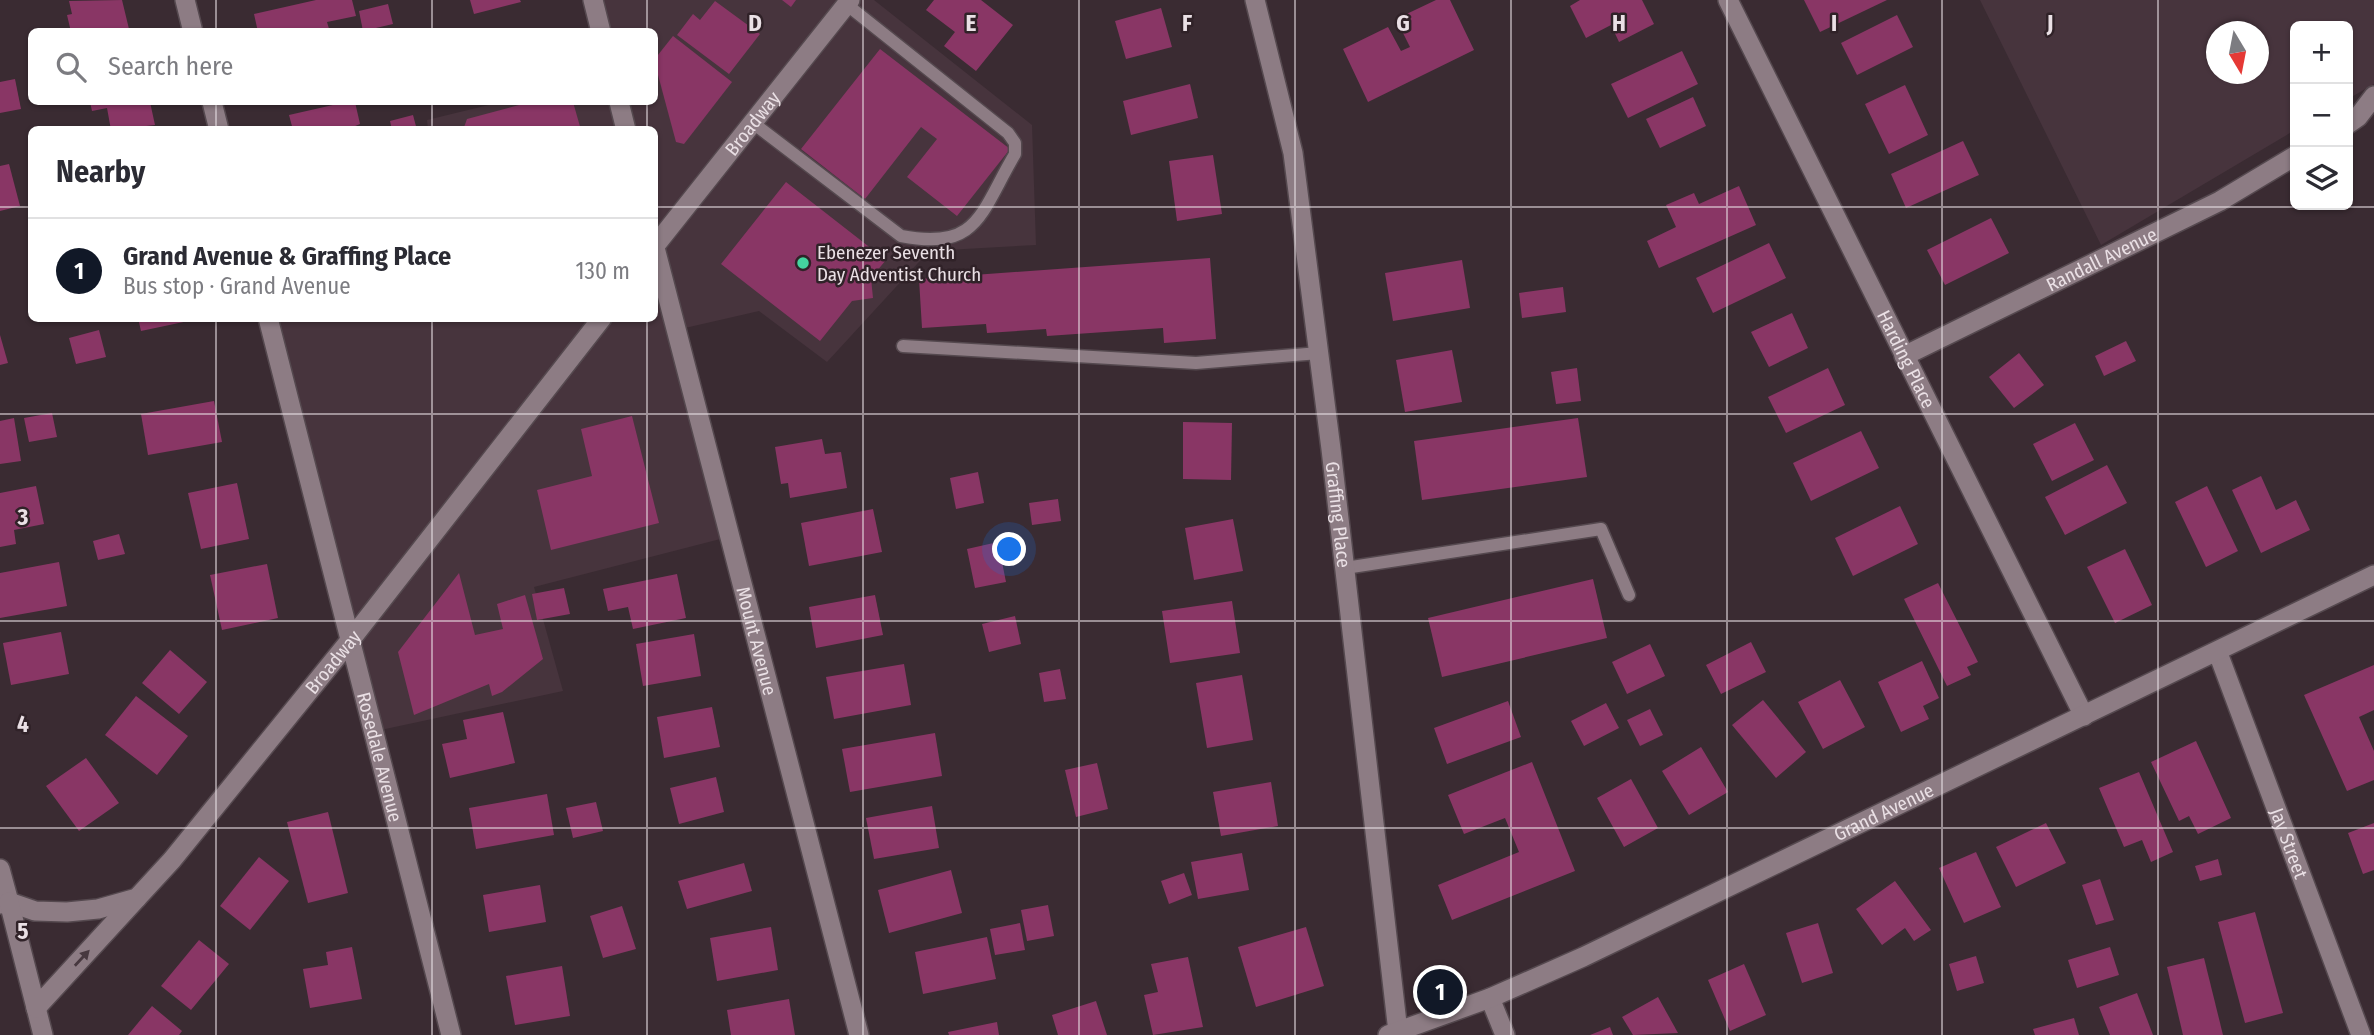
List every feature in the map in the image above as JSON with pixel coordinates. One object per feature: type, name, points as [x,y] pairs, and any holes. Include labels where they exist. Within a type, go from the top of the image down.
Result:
[{"type":"street","points":[[185,0],[192,28]]},
{"type":"street","points":[[593,0],[600,28]]},
{"type":"street","name":"Graffing Place","points":[[1255,0],[1293,153],[1345,568],[1393,1033]]},
{"type":"street","name":"Harding Place","points":[[1728,0],[2084,716]]},
{"type":"street","name":"Broadway","points":[[658,242],[848,2]]},
{"type":"street","points":[[2360,119],[2374,96]]},
{"type":"street","points":[[213,105],[218,126]]},
{"type":"street","points":[[619,105],[625,126]]},
{"type":"street","name":"Randall Avenue","points":[[1904,356],[2220,201],[2290,159]]},
{"type":"street","name":"Mount Avenue","points":[[658,258],[859,1035]]},
{"type":"street","name":"Rosedale Avenue","points":[[269,322],[352,638],[355,670],[451,1035]]},
{"type":"street","name":"Broadway","points":[[36,1008],[172,860],[352,638],[599,322]]},
{"type":"street","name":"Grand Avenue","points":[[1393,1033],[1490,998],[1583,957],[2218,653],[2374,575]]},
{"type":"street","name":"Jay Street","points":[[2218,653],[2361,1035]]},
{"type":"street","points":[[0,869],[4,903],[43,1035]]},
{"type":"street","points":[[4,903],[35,911],[67,912],[98,909],[137,898]]},
{"type":"street","points":[[1490,998],[1506,1035]]},
{"type":"lane","points":[[752,123],[901,236],[928,241],[952,239],[970,230],[1015,154],[1015,143],[1008,133],[848,2]]},
{"type":"lane","points":[[902,346],[1196,363],[1319,353]]},
{"type":"lane","points":[[1345,568],[1601,530],[1629,595]]},
{"type":"shaded area","points":[[597,0],[874,0],[1032,125],[1036,245],[929,251],[827,362],[759,311],[685,328],[732,536],[534,587],[563,691],[376,731],[273,322],[658,322],[658,126],[428,126],[427,120],[489,105],[658,105],[658,28],[604,28]]},
{"type":"shaded area","points":[[1980,0],[2374,0],[2374,84],[2353,96],[2353,21],[2290,21],[2290,133],[2101,245]]},
{"type":"building","points":[[122,0],[129,28],[70,28],[67,15],[72,14],[69,1]]},
{"type":"building","points":[[316,0],[352,0],[356,16],[327,22],[329,28],[257,28],[254,14]]},
{"type":"building","points":[[470,0],[520,0],[521,2],[474,14]]},
{"type":"building","points":[[782,0],[796,0],[791,7]]},
{"type":"building","points":[[934,0],[981,0],[1013,25],[976,71],[944,46],[955,32],[926,10]]},
{"type":"building","points":[[1436,0],[1450,0],[1474,50],[1368,102],[1343,49],[1388,27],[1401,51],[1410,47],[1396,19]]},
{"type":"building","points":[[1580,0],[1642,0],[1654,24],[1619,42],[1611,25],[1586,38],[1570,6]]},
{"type":"building","points":[[1804,0],[1887,0],[1820,32]]},
{"type":"building","points":[[715,1],[760,34],[729,74],[677,35],[693,14],[700,20]]},
{"type":"building","points":[[388,4],[393,24],[362,28],[359,11]]},
{"type":"building","points":[[1161,8],[1172,47],[1126,59],[1115,21]]},
{"type":"building","points":[[1897,15],[1913,47],[1857,75],[1841,43]]},
{"type":"building","points":[[673,36],[732,82],[684,144],[676,142],[658,75],[658,55]]},
{"type":"building","points":[[880,49],[1010,149],[957,216],[907,177],[937,139],[921,127],[865,199],[801,149]]},
{"type":"building","points":[[1682,51],[1698,84],[1628,118],[1611,84]]},
{"type":"building","points":[[15,79],[21,109],[0,113],[0,82]]},
{"type":"building","points":[[1190,84],[1198,118],[1131,135],[1123,101]]},
{"type":"building","points":[[1905,85],[1928,135],[1889,154],[1865,104]]},
{"type":"building","points":[[1693,97],[1706,126],[1660,148],[1646,119]]},
{"type":"building","points":[[91,105],[151,105],[155,125],[110,126],[107,108],[92,111]]},
{"type":"building","points":[[333,105],[356,105],[360,124],[292,126],[289,115]]},
{"type":"building","points":[[519,105],[574,105],[580,126],[464,126],[467,119]]},
{"type":"building","points":[[413,115],[416,126],[391,126],[390,121]]},
{"type":"building","points":[[1963,141],[1979,175],[1906,208],[1891,174]]},
{"type":"building","points":[[1213,155],[1222,214],[1177,221],[1169,161]]},
{"type":"building","points":[[9,164],[20,206],[0,211],[0,166]]},
{"type":"building","points":[[786,182],[886,260],[871,278],[873,298],[852,301],[820,341],[721,264]]},
{"type":"building","points":[[1739,186],[1756,225],[1659,268],[1647,241],[1676,227],[1666,205],[1694,193],[1699,204]]},
{"type":"building","points":[[1991,218],[2009,253],[1945,285],[1927,250]]},
{"type":"building","points":[[1769,243],[1786,278],[1713,313],[1696,278]]},
{"type":"building","points":[[1210,258],[1216,339],[1164,343],[1163,328],[1047,336],[1046,329],[987,333],[986,324],[922,328],[919,279]]},
{"type":"building","points":[[1462,260],[1470,308],[1393,321],[1385,273]]},
{"type":"building","points":[[1563,287],[1566,312],[1522,318],[1519,293]]},
{"type":"building","points":[[1792,313],[1808,348],[1769,367],[1751,332]]},
{"type":"building","points":[[139,322],[184,322],[141,331]]},
{"type":"building","points":[[99,330],[106,357],[76,364],[69,338]]},
{"type":"building","points":[[0,335],[8,363],[0,365]]},
{"type":"building","points":[[2126,341],[2136,361],[2104,376],[2095,356]]},
{"type":"building","points":[[1452,350],[1462,402],[1405,412],[1396,360]]},
{"type":"building","points":[[2019,353],[2044,385],[2014,408],[1989,377]]},
{"type":"building","points":[[1577,368],[1581,401],[1556,404],[1551,372]]},
{"type":"building","points":[[1828,368],[1845,405],[1786,433],[1768,397]]},
{"type":"building","points":[[214,401],[222,442],[148,455],[141,414]]},
{"type":"building","points":[[52,413],[57,437],[29,442],[24,418]]},
{"type":"building","points":[[632,416],[659,523],[551,550],[537,490],[592,476],[581,429]]},
{"type":"building","points":[[14,418],[21,461],[0,464],[0,421]]},
{"type":"building","points":[[1578,418],[1587,477],[1422,500],[1414,441]]},
{"type":"building","points":[[1183,422],[1232,423],[1231,480],[1183,479]]},
{"type":"building","points":[[2075,423],[2094,460],[2052,481],[2033,444]]},
{"type":"building","points":[[1861,431],[1879,468],[1811,501],[1793,463]]},
{"type":"building","points":[[822,439],[825,454],[841,452],[847,488],[790,498],[788,483],[781,484],[775,447]]},
{"type":"building","points":[[2107,465],[2127,503],[2065,535],[2045,497]]},
{"type":"building","points":[[978,472],[984,503],[956,509],[950,478]]},
{"type":"building","points":[[2261,476],[2276,510],[2296,500],[2310,530],[2261,553],[2232,490]]},
{"type":"building","points":[[237,483],[249,539],[201,549],[188,493]]},
{"type":"building","points":[[36,486],[44,524],[14,530],[16,544],[0,547],[0,493]]},
{"type":"building","points":[[2207,486],[2238,551],[2206,567],[2175,502]]},
{"type":"building","points":[[1058,499],[1061,521],[1032,525],[1029,503]]},
{"type":"building","points":[[1900,506],[1918,544],[1853,576],[1835,538]]},
{"type":"building","points":[[873,509],[882,552],[809,566],[801,523]]},
{"type":"building","points":[[1233,519],[1243,571],[1194,580],[1185,528]]},
{"type":"building","points":[[119,534],[125,554],[98,560],[93,541]]},
{"type":"building","points":[[998,542],[1006,582],[975,588],[967,549]]},
{"type":"building","points":[[2125,549],[2152,605],[2115,623],[2087,567]]},
{"type":"building","points":[[59,562],[67,606],[0,618],[0,573]]},
{"type":"building","points":[[267,564],[278,618],[222,630],[210,575]]},
{"type":"building","points":[[459,573],[475,635],[503,629],[497,604],[525,595],[543,659],[502,692],[492,696],[489,684],[414,715],[398,652]]},
{"type":"building","points":[[677,574],[686,618],[633,629],[628,607],[608,611],[603,589]]},
{"type":"building","points":[[1593,579],[1607,638],[1442,677],[1428,618]]},
{"type":"building","points":[[1938,583],[1978,662],[1967,667],[1971,675],[1947,686],[1904,599]]},
{"type":"building","points":[[564,588],[570,614],[537,620],[532,594]]},
{"type":"building","points":[[875,595],[883,635],[816,648],[809,607]]},
{"type":"building","points":[[1232,601],[1240,653],[1170,663],[1162,611]]},
{"type":"building","points":[[1015,616],[1021,644],[989,652],[982,624]]},
{"type":"building","points":[[61,632],[69,674],[11,685],[3,643]]},
{"type":"building","points":[[694,634],[701,676],[643,686],[636,644]]},
{"type":"building","points":[[1751,642],[1766,672],[1721,694],[1706,665]]},
{"type":"building","points":[[1650,644],[1665,676],[1627,694],[1612,662]]},
{"type":"building","points":[[170,650],[207,682],[179,714],[142,683]]},
{"type":"building","points":[[1922,661],[1939,698],[1923,706],[1929,719],[1901,732],[1878,682]]},
{"type":"building","points":[[904,664],[911,705],[834,719],[826,677]]},
{"type":"building","points":[[2374,665],[2374,710],[2359,717],[2374,751],[2374,780],[2347,791],[2304,695]]},
{"type":"building","points":[[1060,669],[1066,699],[1044,702],[1039,673]]},
{"type":"building","points":[[1242,675],[1253,740],[1207,748],[1196,683]]},
{"type":"building","points":[[1840,680],[1865,727],[1823,749],[1798,702]]},
{"type":"building","points":[[136,696],[188,736],[157,775],[105,735]]},
{"type":"building","points":[[1763,700],[1806,752],[1776,778],[1732,725]]},
{"type":"building","points":[[1508,701],[1521,737],[1447,764],[1434,728]]},
{"type":"building","points":[[1606,703],[1619,728],[1584,746],[1571,721]]},
{"type":"building","points":[[712,707],[720,747],[664,758],[657,717]]},
{"type":"building","points":[[1650,709],[1663,735],[1640,746],[1627,720]]},
{"type":"building","points":[[503,712],[515,763],[450,778],[442,744],[467,739],[463,720]]},
{"type":"building","points":[[935,733],[942,776],[850,792],[842,749]]},
{"type":"building","points":[[2196,741],[2231,818],[2198,834],[2189,816],[2179,821],[2151,762]]},
{"type":"building","points":[[1701,747],[1728,792],[1689,815],[1662,771]]},
{"type":"building","points":[[86,758],[119,803],[79,831],[46,786]]},
{"type":"building","points":[[1532,762],[1575,871],[1452,920],[1438,885],[1519,852],[1505,818],[1464,834],[1448,795]]},
{"type":"building","points":[[1097,763],[1108,809],[1076,817],[1065,770]]},
{"type":"building","points":[[2139,772],[2173,852],[2151,862],[2142,840],[2124,847],[2099,788]]},
{"type":"building","points":[[716,777],[724,812],[679,824],[670,788]]},
{"type":"building","points":[[1631,779],[1658,828],[1624,847],[1597,798]]},
{"type":"building","points":[[1271,782],[1278,826],[1221,836],[1213,792]]},
{"type":"building","points":[[547,794],[554,835],[476,849],[469,808]]},
{"type":"building","points":[[596,802],[603,831],[573,838],[566,808]]},
{"type":"building","points":[[932,806],[939,848],[874,859],[866,818]]},
{"type":"building","points":[[328,812],[348,893],[308,903],[287,822]]},
{"type":"building","points":[[2046,823],[2066,863],[2016,887],[1996,847]]},
{"type":"building","points":[[2374,823],[2374,870],[2363,874],[2348,833]]},
{"type":"building","points":[[1976,852],[2001,907],[1964,923],[1939,868]]},
{"type":"building","points":[[1242,853],[1249,890],[1198,899],[1191,862]]},
{"type":"building","points":[[259,857],[289,881],[250,930],[220,906]]},
{"type":"building","points":[[2218,859],[2222,875],[2200,881],[2195,866]]},
{"type":"building","points":[[744,863],[752,891],[687,909],[678,881]]},
{"type":"building","points":[[951,870],[962,913],[889,933],[878,890]]},
{"type":"building","points":[[1184,873],[1192,895],[1169,904],[1161,881]]},
{"type":"building","points":[[2100,879],[2114,920],[2096,925],[2082,885]]},
{"type":"building","points":[[1895,881],[1931,930],[1914,941],[1905,928],[1882,945],[1856,909]]},
{"type":"building","points":[[540,885],[546,922],[489,932],[483,895]]},
{"type":"building","points":[[1048,905],[1054,936],[1027,941],[1021,910]]},
{"type":"building","points":[[622,906],[636,949],[603,958],[590,916]]},
{"type":"building","points":[[2255,912],[2283,1013],[2245,1023],[2218,922]]},
{"type":"building","points":[[1020,923],[1025,950],[995,955],[990,929]]},
{"type":"building","points":[[1818,923],[1833,973],[1802,983],[1786,933]]},
{"type":"building","points":[[771,927],[778,970],[717,981],[710,938]]},
{"type":"building","points":[[1306,927],[1324,986],[1256,1007],[1238,947]]},
{"type":"building","points":[[987,937],[996,979],[923,994],[915,952]]},
{"type":"building","points":[[199,940],[229,964],[191,1010],[161,986]]},
{"type":"building","points":[[352,947],[362,999],[310,1008],[303,969],[328,965],[326,952]]},
{"type":"building","points":[[2110,947],[2119,975],[2077,988],[2068,960]]},
{"type":"building","points":[[1976,956],[1984,983],[1957,991],[1949,964]]},
{"type":"building","points":[[1188,957],[1203,1027],[1153,1035],[1144,995],[1158,992],[1151,964]]},
{"type":"building","points":[[2204,958],[2223,1035],[2183,1035],[2167,967]]},
{"type":"building","points":[[1744,964],[1766,1015],[1730,1031],[1708,980]]},
{"type":"building","points":[[562,966],[570,1016],[515,1025],[506,976]]},
{"type":"building","points":[[2137,993],[2153,1035],[2110,1035],[2099,1007]]},
{"type":"building","points":[[1658,997],[1678,1033],[1633,1035],[1622,1017]]},
{"type":"building","points":[[789,999],[795,1035],[731,1035],[727,1010]]},
{"type":"building","points":[[1096,1001],[1107,1035],[1058,1035],[1052,1015]]},
{"type":"building","points":[[152,1006],[182,1031],[179,1035],[128,1035]]},
{"type":"building","points":[[2074,1018],[2079,1035],[2035,1035],[2033,1029]]},
{"type":"building","points":[[997,1022],[999,1035],[949,1035],[948,1032]]},
{"type":"building","points":[[1610,1027],[1613,1035],[1590,1035]]},
{"type":"place","name":"Ebenezer Seventh Day Adventist Church","points":[[803,263]]},
{"type":"place","name":"Grand Avenue & Graffing Place","points":[[1440,992]]}]
